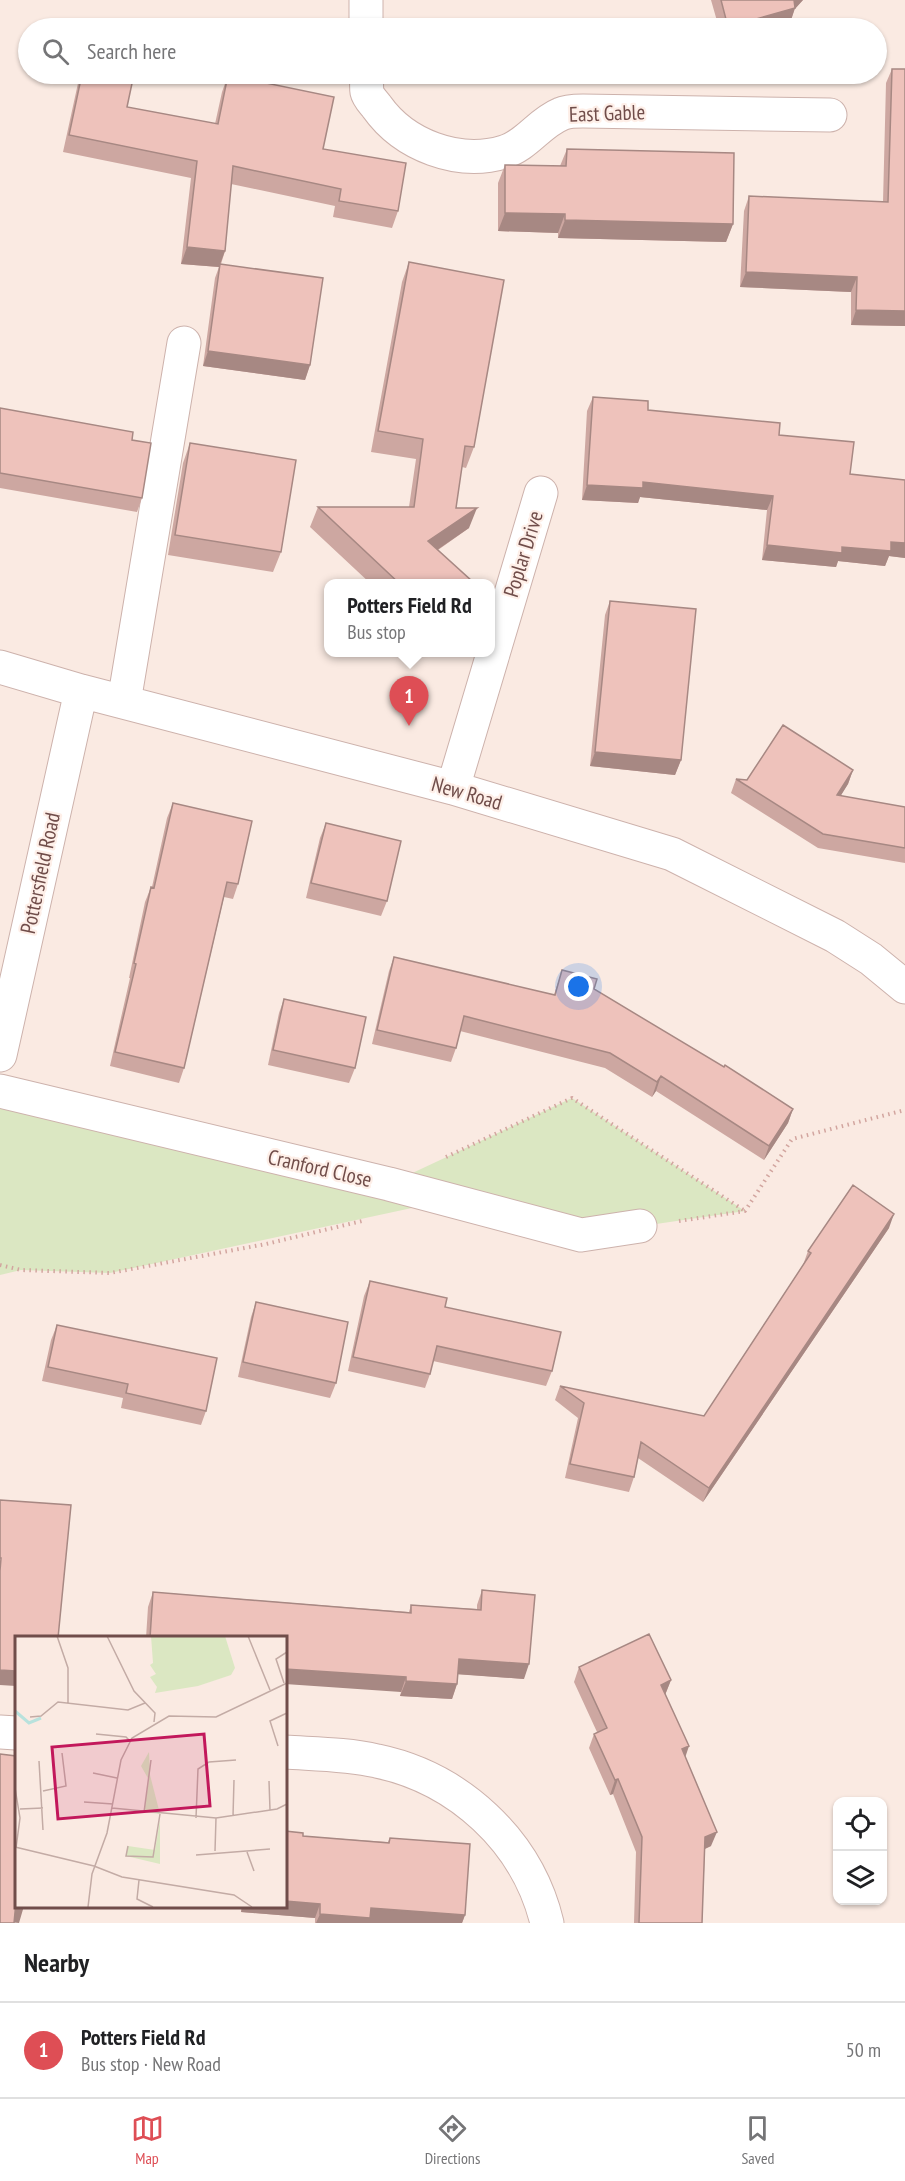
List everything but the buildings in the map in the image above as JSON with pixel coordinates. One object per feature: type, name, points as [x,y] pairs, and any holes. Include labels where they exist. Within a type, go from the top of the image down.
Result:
[{"type":"street","points":[[366,0],[366,18]]},
{"type":"street","name":"East Gable","points":[[367,84],[367,93],[384,116],[405,135],[429,148],[456,155],[481,156],[505,152],[530,138],[546,123],[562,113],[583,111],[830,115]]},
{"type":"street","points":[[124,702],[184,343]]},
{"type":"street","name":"Poplar Drive","points":[[495,647],[541,493]]},
{"type":"street","name":"Poplar Drive","points":[[453,788],[492,657]]},
{"type":"street","name":"New Road","points":[[0,667],[81,691],[453,788],[672,854],[835,936],[871,959],[905,986]]},
{"type":"street","name":"Pottersfield Road","points":[[0,1055],[81,691]]},
{"type":"street","name":"Cranford Close","points":[[0,1092],[388,1184],[581,1236],[640,1227]]},
{"type":"street","points":[[0,1732],[15,1733]]},
{"type":"street","points":[[286,1752],[375,1760],[411,1770],[444,1785],[474,1806],[500,1832],[520,1859],[535,1889],[547,1923]]},
{"type":"path","points":[[388,1184],[572,1098],[745,1211]]},
{"type":"path","points":[[640,1227],[745,1211],[792,1139],[905,1110]]},
{"type":"path","points":[[0,1265],[21,1270],[110,1273],[266,1244],[369,1219]]},
{"type":"green space","points":[[0,1092],[389,1184],[572,1098],[745,1211],[581,1235],[449,1200],[110,1273],[21,1270],[0,1275]]},
{"type":"place","name":"Potters Field Rd","points":[[409,726]]}]
